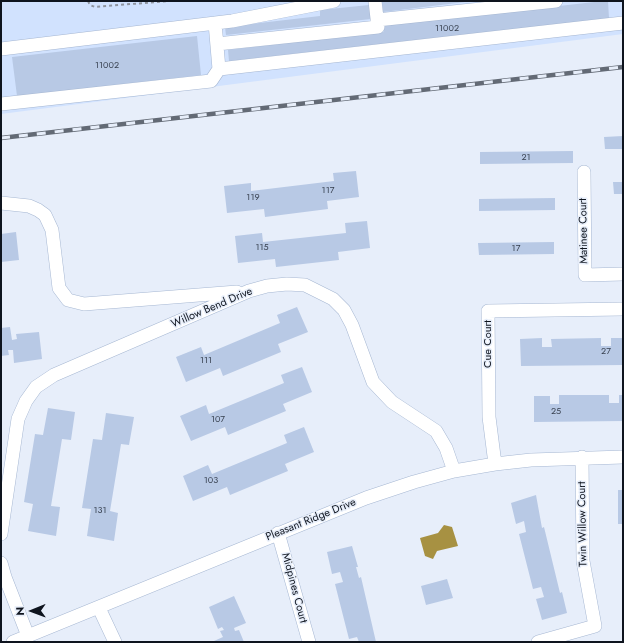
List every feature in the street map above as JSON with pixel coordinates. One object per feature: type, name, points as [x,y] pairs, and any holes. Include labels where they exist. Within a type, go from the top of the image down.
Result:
[{"type":"street","points":[[1,49],[215,23],[334,1]]},
{"type":"street","points":[[217,44],[378,26],[375,1]]},
{"type":"street","points":[[377,20],[556,1]]},
{"type":"street","points":[[1,104],[211,80],[219,69],[215,23]]},
{"type":"street","points":[[219,69],[623,23]]},
{"type":"street","name":"Matinee Court","points":[[584,172],[585,275],[623,274]]},
{"type":"street","points":[[1,203],[29,206],[45,215],[52,230],[60,288],[68,300],[84,304],[249,291]]},
{"type":"street","name":"Willow Bend Drive","points":[[1,534],[18,419],[26,401],[36,387],[54,375],[249,291],[267,286],[293,284],[305,285],[333,298],[344,310],[352,325],[373,382],[392,402],[436,431],[446,448],[454,471]]},
{"type":"street","name":"Cue Court","points":[[495,464],[489,417],[488,311],[623,309]]},
{"type":"street","name":"Pleasant Ridge Drive","points":[[14,642],[366,498],[454,471],[531,460],[582,457],[623,457]]},
{"type":"street","name":"Twin Willow Court","points":[[538,642],[595,626],[582,561],[582,457]]},
{"type":"street","name":"Midpines Court","points":[[278,533],[309,642]]},
{"type":"street","points":[[1,563],[28,636]]},
{"type":"street","points":[[99,608],[115,642]]},
{"type":"path","points":[[88,1],[90,5],[95,7],[168,1]]},
{"type":"shaded area","points":[[1,1],[623,1],[623,34],[1,114]]},
{"type":"shaded area","points":[[444,525],[452,527],[458,546],[437,551],[433,559],[425,556],[420,538],[438,533]]},
{"type":"building","points":[[382,1],[464,1],[465,2],[383,12]]},
{"type":"building","points":[[608,1],[609,18],[229,61],[228,50],[384,32],[383,26]]},
{"type":"building","points":[[369,5],[371,19],[226,35],[225,27],[320,16],[320,10]]},
{"type":"building","points":[[197,36],[201,75],[17,96],[12,57]]},
{"type":"building","points":[[623,136],[623,149],[605,149],[604,137]]},
{"type":"building","points":[[573,151],[573,163],[480,164],[480,152]]},
{"type":"building","points":[[356,171],[359,197],[327,201],[328,209],[265,217],[264,209],[227,213],[224,186],[251,183],[251,191],[334,181],[333,173]]},
{"type":"building","points":[[613,182],[623,182],[623,194],[614,194]]},
{"type":"building","points":[[555,198],[555,210],[479,211],[479,199]]},
{"type":"building","points":[[367,221],[370,248],[338,252],[339,260],[276,267],[275,259],[238,263],[235,236],[262,233],[263,242],[346,233],[345,223]]},
{"type":"building","points":[[16,232],[19,260],[1,262],[1,234]]},
{"type":"building","points":[[554,242],[554,254],[479,255],[478,243]]},
{"type":"building","points":[[297,307],[308,332],[278,344],[281,352],[223,376],[220,368],[186,382],[176,357],[201,347],[204,355],[280,323],[277,315]]},
{"type":"building","points":[[10,327],[12,340],[17,339],[16,334],[39,332],[42,359],[14,363],[13,350],[8,350],[9,355],[1,356],[1,328]]},
{"type":"building","points":[[542,338],[542,347],[552,347],[551,339],[601,338],[601,346],[611,346],[611,338],[623,338],[623,365],[521,366],[520,339]]},
{"type":"building","points":[[302,367],[312,392],[283,404],[286,411],[228,435],[225,427],[191,441],[180,416],[206,405],[209,414],[284,383],[281,375]]},
{"type":"building","points":[[559,395],[609,395],[609,403],[619,403],[619,395],[623,395],[623,421],[534,422],[534,396],[550,396],[550,404],[559,404]]},
{"type":"building","points":[[48,408],[75,412],[71,440],[62,439],[51,506],[60,507],[56,536],[28,531],[33,504],[24,502],[35,434],[43,435]]},
{"type":"building","points":[[106,413],[134,417],[129,445],[121,444],[110,511],[118,513],[114,541],[87,536],[91,509],[82,508],[93,439],[102,440]]},
{"type":"building","points":[[304,427],[314,452],[285,464],[288,471],[230,495],[227,487],[193,501],[183,476],[208,465],[212,474],[287,443],[284,435]]},
{"type":"building","points":[[618,490],[623,490],[623,524],[618,524]]},
{"type":"building","points":[[536,495],[542,528],[544,527],[560,593],[562,592],[567,613],[542,620],[536,599],[544,597],[541,587],[533,589],[519,534],[526,532],[524,521],[516,524],[511,503]]},
{"type":"building","points":[[352,546],[358,567],[356,567],[359,578],[361,577],[376,642],[359,642],[357,637],[349,639],[335,584],[343,582],[340,572],[332,574],[327,552]]},
{"type":"building","points":[[447,579],[453,598],[426,605],[421,586]]},
{"type":"building","points":[[234,596],[246,623],[234,628],[235,631],[239,630],[244,642],[214,642],[223,637],[220,631],[224,630],[222,627],[218,629],[209,607]]},
{"type":"railway","points":[[1,138],[623,67]]}]
